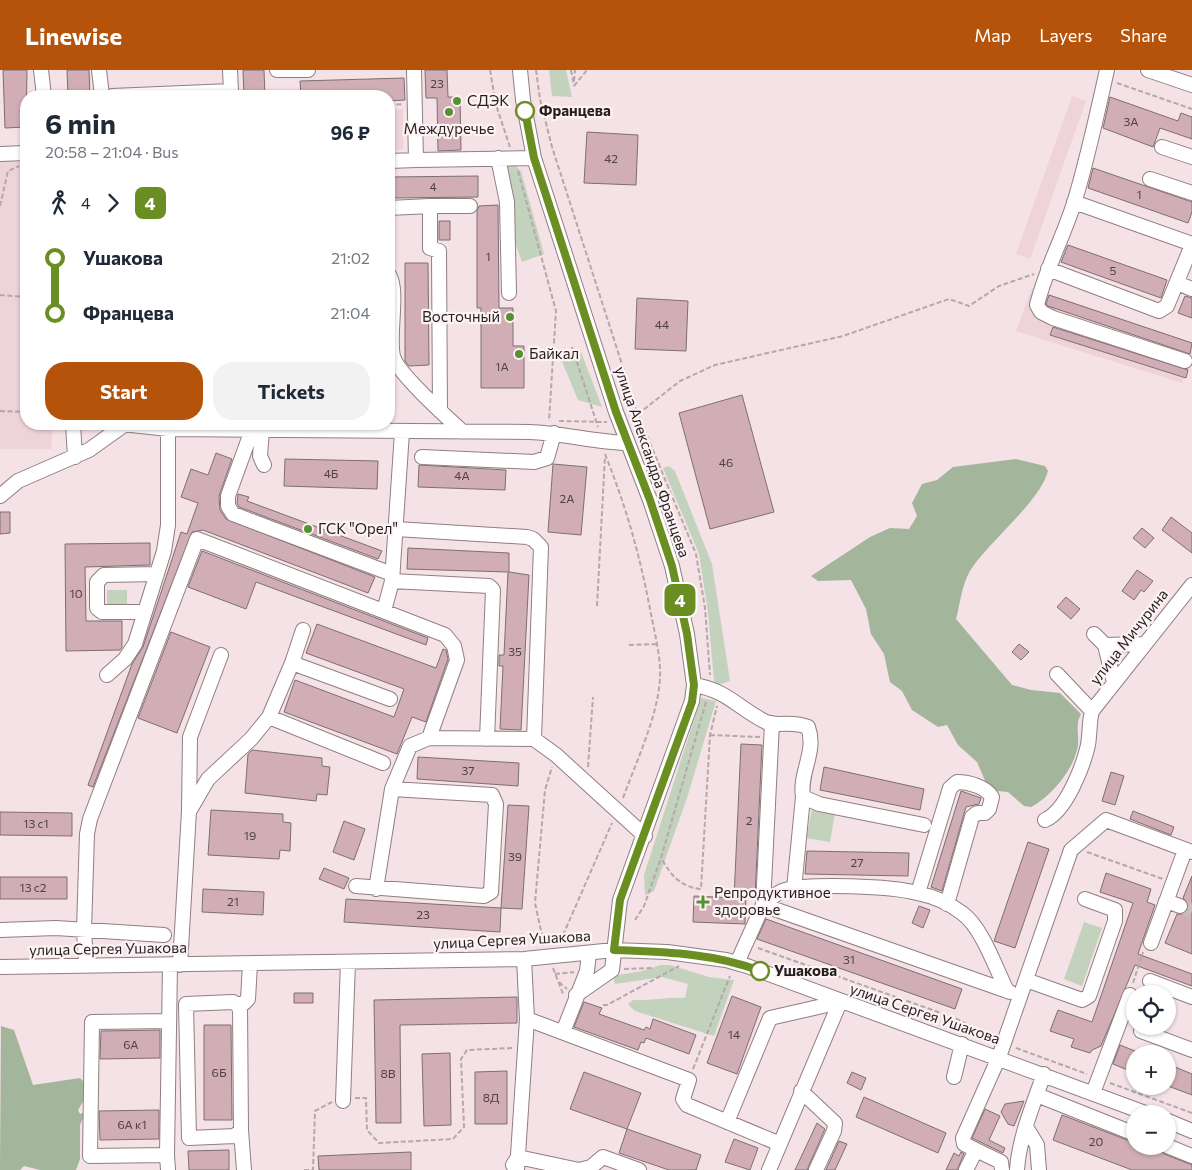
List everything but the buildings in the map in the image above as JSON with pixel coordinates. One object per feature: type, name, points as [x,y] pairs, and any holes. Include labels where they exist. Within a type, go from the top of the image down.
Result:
[{"type":"street","points":[[40,70],[43,90]]},
{"type":"street","points":[[99,70],[101,90]]},
{"type":"street","points":[[230,70],[231,90]]},
{"type":"street","points":[[277,70],[308,70]]},
{"type":"street","points":[[414,70],[416,160]]},
{"type":"street","name":"улица Александра Францева","points":[[520,70],[523,100],[534,158],[627,443],[650,500],[672,566],[687,634],[694,685],[692,702],[645,836],[620,900],[612,970],[576,995]]},
{"type":"street","points":[[1148,70],[1192,84]]},
{"type":"street","points":[[1106,74],[1093,135],[1074,202],[1048,269],[1037,305],[1041,312],[1185,362]]},
{"type":"street","points":[[1162,147],[1192,157]]},
{"type":"street","points":[[0,154],[20,153]]},
{"type":"street","points":[[498,158],[507,202],[509,293]]},
{"type":"street","points":[[395,161],[534,158]]},
{"type":"street","points":[[1150,179],[1192,193]]},
{"type":"street","points":[[1048,269],[1159,311],[1167,306],[1192,245],[1074,202]]},
{"type":"street","points":[[430,206],[430,248],[439,252],[440,411]]},
{"type":"street","points":[[395,208],[470,206]]},
{"type":"street","points":[[1177,283],[1192,290]]},
{"type":"street","points":[[395,361],[440,411],[464,432]]},
{"type":"street","points":[[422,457],[534,462],[547,458],[552,427]]},
{"type":"street","points":[[257,430],[464,432],[552,427],[605,448],[627,443]]},
{"type":"street","points":[[73,430],[75,457]]},
{"type":"street","points":[[0,496],[18,481],[75,457],[100,443],[116,430]]},
{"type":"street","points":[[107,674],[121,663],[132,649],[164,552],[168,525],[168,430]]},
{"type":"street","points":[[257,430],[260,456],[264,465]]},
{"type":"street","points":[[257,430],[228,496],[228,506],[233,514],[392,577],[490,586],[493,590],[487,740]]},
{"type":"street","points":[[384,611],[392,577],[402,432]]},
{"type":"street","points":[[396,529],[527,538],[533,539],[541,547],[534,739]]},
{"type":"street","points":[[86,964],[84,930],[87,834],[90,818],[197,540],[445,635],[451,640],[457,652],[457,660],[429,738]]},
{"type":"street","points":[[145,612],[102,612],[97,608],[97,582],[104,574],[157,574]]},
{"type":"street","name":"улица Мичурина","points":[[1092,710],[1192,585]]},
{"type":"street","points":[[189,810],[208,779],[251,739],[269,717],[292,663],[303,630]]},
{"type":"street","points":[[1094,634],[1105,644],[1114,682]]},
{"type":"street","points":[[1105,644],[1143,644]]},
{"type":"street","points":[[168,1170],[168,1021],[189,810],[190,737],[221,655]]},
{"type":"street","points":[[292,663],[390,699]]},
{"type":"street","points":[[1045,820],[1050,818],[1063,803],[1073,784],[1088,744],[1088,725],[1092,710],[1057,674]]},
{"type":"street","points":[[694,685],[721,692],[771,730]]},
{"type":"street","points":[[269,717],[383,763]]},
{"type":"street","points":[[771,730],[797,722],[808,728],[812,739],[803,784],[794,889]]},
{"type":"street","points":[[736,963],[763,905],[771,730]]},
{"type":"street","points":[[376,888],[392,789],[410,746],[429,738],[534,739],[556,755],[645,836]]},
{"type":"street","points":[[918,893],[950,788],[957,782],[965,782],[989,791],[992,797],[989,809],[985,813],[977,813],[972,817],[947,904]]},
{"type":"street","points":[[356,886],[484,896],[491,892],[496,804],[492,795],[392,789]]},
{"type":"street","points":[[803,797],[819,804],[924,825]]},
{"type":"street","points":[[1002,1170],[1001,1162],[964,1144],[963,1138],[999,1057],[1004,1043],[1014,994],[1026,980],[1071,850],[1106,820],[1188,851],[1172,882],[1151,943]]},
{"type":"street","points":[[763,905],[783,890],[818,887],[899,890],[918,893],[947,904],[963,913],[974,924],[1014,994]]},
{"type":"street","points":[[1026,980],[1082,1000],[1089,996],[1115,921],[1115,910],[1085,899]]},
{"type":"street","points":[[1166,901],[1180,906]]},
{"type":"street","points":[[763,905],[1014,994]]},
{"type":"street","points":[[0,930],[84,930],[164,935]]},
{"type":"street","name":"улица Сергея Ушакова","points":[[0,967],[86,964],[175,965],[524,959],[614,950],[667,952],[736,963],[840,1002],[999,1057],[1126,1106]]},
{"type":"street","points":[[563,1032],[587,970],[588,953]]},
{"type":"street","points":[[518,1164],[528,1019],[524,959]]},
{"type":"street","points":[[343,1099],[348,962]]},
{"type":"street","points":[[238,1005],[244,1004],[248,998],[250,964]]},
{"type":"street","points":[[1150,981],[1192,997]]},
{"type":"street","points":[[241,1130],[235,1136],[189,1138],[186,1004],[233,1002],[240,1007],[241,1130],[244,1170]]},
{"type":"street","points":[[769,1170],[840,1002]]},
{"type":"street","points":[[728,1122],[770,1018],[840,1002]]},
{"type":"street","points":[[1093,1093],[1126,1005]]},
{"type":"street","points":[[528,1019],[689,1080],[683,1099],[684,1103],[780,1144]]},
{"type":"street","points":[[95,1170],[90,1156],[92,1022],[168,1021]]},
{"type":"street","points":[[1152,1035],[1192,1050]]},
{"type":"street","points":[[954,1078],[962,1044]]},
{"type":"street","points":[[1017,1170],[1026,1127],[1044,1074]]},
{"type":"street","points":[[801,1091],[835,1117],[834,1131],[816,1170]]},
{"type":"street","points":[[1036,1095],[1126,1130]]},
{"type":"street","points":[[1176,1124],[1192,1130]]},
{"type":"street","points":[[1026,1127],[1037,1146],[1039,1170]]},
{"type":"street","points":[[966,1170],[976,1150]]},
{"type":"street","points":[[1176,1150],[1192,1156]]},
{"type":"street","points":[[90,1156],[167,1155]]},
{"type":"street","points":[[509,1170],[518,1164],[579,1170],[591,1167],[603,1157],[639,1170]]},
{"type":"path","points":[[490,70],[496,105],[514,158],[556,310],[552,427]]},
{"type":"path","points":[[536,70],[540,99],[552,146],[638,414],[680,380],[715,365],[843,336],[949,299],[969,306],[998,286],[1048,269]]},
{"type":"path","points":[[571,70],[574,86]]},
{"type":"path","points":[[574,86],[575,70]]},
{"type":"path","points":[[574,86],[587,70]]},
{"type":"path","points":[[1106,74],[1192,109]]},
{"type":"path","points":[[0,206],[8,171],[20,167]]},
{"type":"path","points":[[0,295],[20,296]]},
{"type":"path","points":[[572,347],[596,423]]},
{"type":"path","points":[[0,411],[20,412]]},
{"type":"path","points":[[597,606],[605,448]]},
{"type":"path","points":[[551,957],[617,812],[648,732],[660,680],[657,644],[631,526],[605,448]]},
{"type":"path","points":[[629,644],[657,644]]},
{"type":"path","points":[[586,783],[593,697]]},
{"type":"path","points":[[710,735],[771,730]]},
{"type":"path","points":[[556,755],[546,790],[535,903],[542,941],[551,957],[555,974],[570,1012]]},
{"type":"path","points":[[1074,847],[1172,882]]},
{"type":"path","points":[[635,920],[644,906],[661,858]]},
{"type":"path","points":[[1133,985],[1145,948],[1151,943]]},
{"type":"path","points":[[746,944],[955,1018],[1004,1043],[1192,1114]]},
{"type":"path","points":[[603,1005],[607,1005],[682,965]]},
{"type":"path","points":[[616,969],[654,968]]},
{"type":"path","points":[[555,974],[582,972]]},
{"type":"path","points":[[689,1080],[730,976]]},
{"type":"path","points":[[304,1170],[313,1170],[315,1111],[343,1099],[366,1098],[367,1130],[379,1143],[453,1140],[464,1127],[461,1059],[468,1050],[526,1048]]},
{"type":"shaded area","points":[[549,70],[566,70],[572,97],[552,96]]},
{"type":"shaded area","points":[[1072,96],[1086,101],[1030,259],[1016,254]]},
{"type":"shaded area","points":[[403,109],[403,150],[395,150],[395,110]]},
{"type":"shaded area","points":[[20,161],[20,430],[53,430],[51,449],[0,449],[0,162]]},
{"type":"shaded area","points":[[511,162],[521,171],[544,254],[522,262],[511,231],[504,163]]},
{"type":"shaded area","points":[[1032,288],[1192,343],[1192,358],[1182,383],[1016,331]]},
{"type":"shaded area","points":[[569,352],[581,352],[602,407],[578,400],[561,359]]},
{"type":"shaded area","points":[[1016,459],[1045,466],[1048,471],[1043,483],[1025,509],[970,571],[963,588],[956,619],[1012,685],[1031,690],[1060,693],[1081,714],[1078,725],[1078,745],[1072,763],[1054,789],[1031,807],[1024,806],[1008,792],[997,791],[986,783],[977,762],[958,745],[947,725],[938,727],[912,710],[902,691],[890,682],[884,654],[871,634],[866,609],[851,580],[818,581],[811,576],[870,537],[890,528],[909,529],[917,516],[912,503],[922,484],[937,480],[953,467]]},
{"type":"shaded area","points":[[669,466],[675,471],[712,564],[730,681],[718,685],[714,681],[708,612],[699,554],[663,468]]},
{"type":"shaded area","points":[[107,590],[127,590],[127,605],[107,605]]},
{"type":"shaded area","points":[[701,698],[716,701],[687,798],[654,891],[645,895],[644,875]]},
{"type":"shaded area","points":[[812,809],[835,813],[830,842],[806,838]]},
{"type":"shaded area","points":[[1084,922],[1102,928],[1082,986],[1064,979]]},
{"type":"shaded area","points":[[661,965],[670,965],[709,977],[734,980],[714,1036],[635,1011],[628,1004],[633,1000],[685,998],[688,984],[662,977],[615,984],[613,976],[642,971]]},
{"type":"shaded area","points":[[1,1026],[14,1030],[33,1085],[80,1078],[86,1084],[84,1100],[78,1110],[80,1114],[86,1112],[80,1125],[80,1159],[76,1170],[40,1170],[24,1166],[20,1170],[0,1170]]},
{"type":"tunnel","points":[[1180,906],[1192,911]]},
{"type":"bus line","name":"4","points":[[525,111],[534,158],[616,412],[650,500],[672,566],[687,634],[694,685],[692,702],[645,836],[620,900],[614,950],[667,952],[726,960],[760,971]]},
{"type":"place","name":"СДЭК","points":[[457,101]]},
{"type":"place","name":"Францева","points":[[525,111]]},
{"type":"place","name":"Междуречье","points":[[449,112]]},
{"type":"place","name":"Восточный","points":[[510,317]]},
{"type":"place","name":"Байкал","points":[[519,354]]},
{"type":"place","name":"ГСК \"Орел\"","points":[[308,529]]},
{"type":"place","name":"Репродуктивное здоровье","points":[[703,902]]},
{"type":"place","name":"Ушакова","points":[[760,971]]}]
